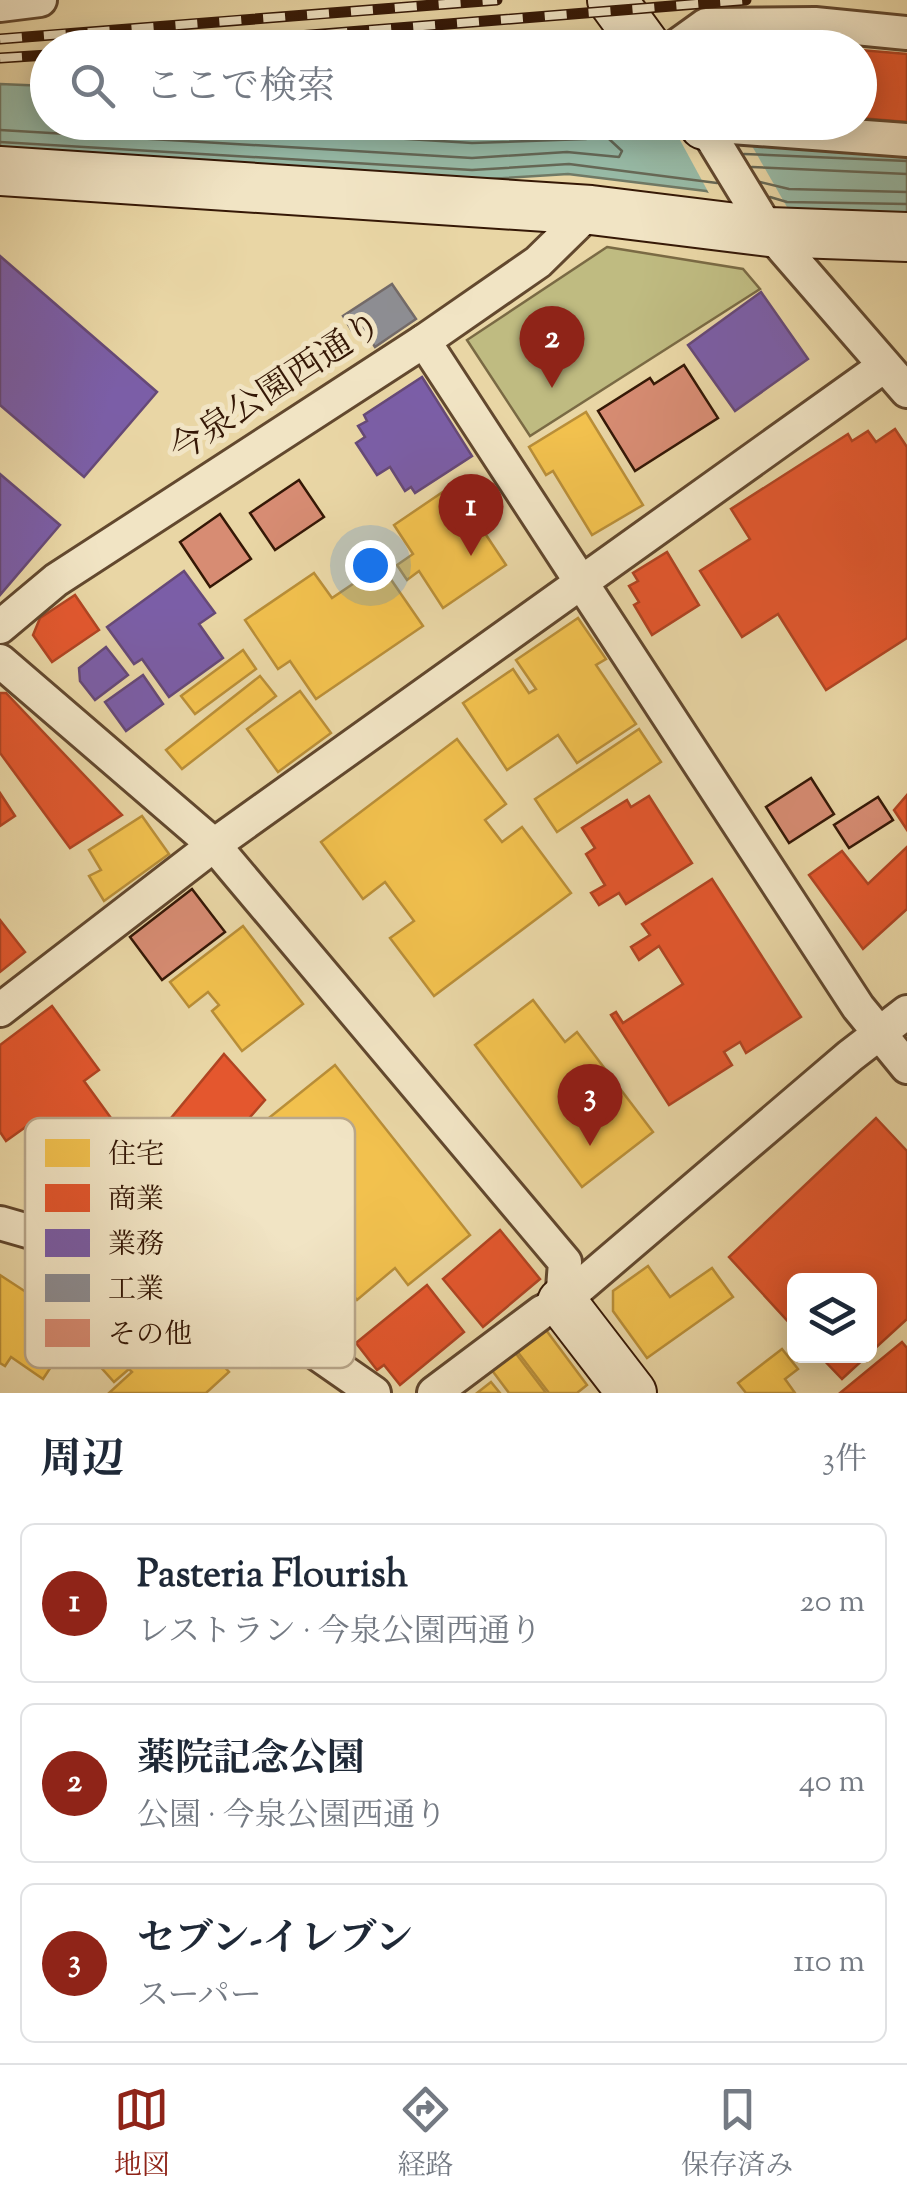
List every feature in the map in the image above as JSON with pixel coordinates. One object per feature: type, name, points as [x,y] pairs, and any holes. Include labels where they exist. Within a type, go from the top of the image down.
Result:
[{"type":"street","points":[[0,4],[40,0]]},
{"type":"street","points":[[612,0],[634,30]]},
{"type":"street","points":[[700,30],[706,26],[816,24],[877,30]]},
{"type":"street","points":[[877,30],[907,33]]},
{"type":"street","points":[[877,138],[907,140]]},
{"type":"street","points":[[712,140],[761,220],[907,391]]},
{"type":"street","points":[[0,171],[761,220],[907,236]]},
{"type":"street","name":"今泉公園西通り","points":[[0,627],[56,580],[424,342],[538,262],[591,210]]},
{"type":"street","points":[[424,342],[858,1007],[907,1067]]},
{"type":"street","points":[[0,1010],[214,845],[884,366]]},
{"type":"street","points":[[0,661],[214,845],[565,1262],[562,1302],[632,1393]]},
{"type":"street","points":[[434,1393],[542,1312],[562,1302],[907,1012]]},
{"type":"street","points":[[0,1223],[25,1230]]},
{"type":"street","points":[[338,1368],[374,1393]]},
{"type":"shaded area","points":[[607,247],[743,269],[760,289],[530,436],[467,340]]},
{"type":"water","points":[[0,84],[30,85],[30,140],[716,140],[907,152],[907,214],[785,211],[706,191],[568,174],[473,180],[0,152]]},
{"type":"pier","points":[[680,140],[749,140],[791,214],[711,197]]},
{"type":"building: 住宅","points":[[586,412],[643,505],[592,535],[553,471],[546,475],[529,447]]},
{"type":"building: 住宅","points":[[453,485],[506,565],[443,608],[419,571],[407,580],[397,565],[413,554],[394,525]]},
{"type":"building: 住宅","points":[[381,565],[423,626],[316,699],[290,661],[278,669],[245,620],[314,573],[332,598]]},
{"type":"building: 住宅","points":[[578,618],[606,659],[596,665],[636,724],[577,763],[558,735],[507,770],[463,703],[513,669],[529,693],[536,689],[516,660]]},
{"type":"building: 住宅","points":[[243,650],[256,669],[195,714],[181,696]]},
{"type":"building: 住宅","points":[[260,676],[276,696],[182,769],[166,750]]},
{"type":"building: 住宅","points":[[300,691],[331,733],[278,772],[247,729]]},
{"type":"building: 住宅","points":[[639,729],[661,762],[557,832],[535,799]]},
{"type":"building: 住宅","points":[[457,739],[506,804],[485,820],[502,842],[522,827],[571,893],[434,996],[390,938],[414,921],[385,882],[363,899],[321,842]]},
{"type":"building: 住宅","points":[[142,816],[169,854],[104,901],[89,876],[101,870],[89,850]]},
{"type":"building: 住宅","points":[[243,926],[303,1004],[242,1051],[212,1011],[219,1005],[208,992],[189,1007],[170,982]]},
{"type":"building: 住宅","points":[[533,1000],[565,1042],[577,1032],[653,1132],[582,1187],[475,1045]]},
{"type":"building: 住宅","points":[[335,1065],[470,1235],[408,1285],[395,1268],[357,1300],[355,1118],[269,1118]]},
{"type":"building: 住宅","points":[[648,1266],[670,1297],[712,1268],[733,1297],[647,1358],[613,1311],[613,1291]]},
{"type":"building: 住宅","points":[[0,1275],[25,1291],[25,1367],[11,1357],[5,1366],[0,1363]]},
{"type":"building: 住宅","points":[[546,1330],[587,1385],[577,1393],[549,1393],[517,1351]]},
{"type":"building: 住宅","points":[[782,1349],[787,1363],[798,1369],[785,1379],[795,1393],[746,1393],[738,1383]]},
{"type":"building: 住宅","points":[[514,1351],[546,1393],[509,1393],[491,1369]]},
{"type":"building: 住宅","points":[[27,1368],[50,1368],[43,1379]]},
{"type":"building: 住宅","points":[[102,1368],[226,1368],[229,1372],[206,1393],[109,1393],[132,1372],[129,1369],[114,1382]]},
{"type":"building: 住宅","points":[[491,1382],[500,1393],[477,1393]]},
{"type":"building: 商業","points":[[877,51],[907,54],[907,122],[877,119]]},
{"type":"building: 商業","points":[[895,429],[907,447],[907,638],[826,690],[778,614],[742,637],[700,571],[750,539],[731,509],[848,434],[852,441],[868,431],[876,442]]},
{"type":"building: 商業","points":[[667,552],[699,605],[652,635],[634,605],[639,602],[629,586],[638,581],[633,573]]},
{"type":"building: 商業","points":[[75,595],[99,630],[52,662],[33,635],[40,618]]},
{"type":"building: 商業","points":[[0,693],[6,693],[122,815],[70,848],[0,753]]},
{"type":"building: 商業","points":[[0,793],[15,816],[0,826]]},
{"type":"building: 商業","points":[[907,795],[907,830],[894,810]]},
{"type":"building: 商業","points":[[649,796],[692,863],[626,904],[619,893],[599,905],[591,893],[605,885],[586,854],[595,848],[582,828],[627,800],[631,807]]},
{"type":"building: 商業","points":[[907,847],[907,909],[863,949],[809,875],[842,851],[868,884]]},
{"type":"building: 商業","points":[[712,879],[801,1017],[746,1053],[740,1042],[724,1052],[732,1065],[669,1105],[611,1015],[616,1012],[623,1023],[683,984],[659,946],[639,960],[631,947],[650,935],[642,924]]},
{"type":"building: 商業","points":[[0,920],[25,952],[0,972]]},
{"type":"building: 商業","points":[[52,1006],[99,1070],[84,1081],[111,1118],[25,1118],[25,1127],[6,1141],[0,1132],[0,1045]]},
{"type":"building: 商業","points":[[224,1054],[265,1100],[249,1118],[171,1118]]},
{"type":"building: 商業","points":[[876,1118],[907,1151],[907,1319],[877,1347],[877,1273],[787,1273],[787,1320],[729,1257]]},
{"type":"building: 商業","points":[[500,1230],[540,1279],[483,1327],[443,1279]]},
{"type":"building: 商業","points":[[427,1285],[464,1332],[400,1385],[384,1365],[377,1370],[356,1343]]},
{"type":"building: 商業","points":[[902,1342],[907,1348],[907,1393],[840,1393],[877,1363]]},
{"type":"building: 商業","points":[[827,1363],[859,1363],[842,1379]]},
{"type":"building: 業務","points":[[0,256],[157,392],[84,477],[0,405]]},
{"type":"building: 業務","points":[[761,292],[808,359],[735,411],[688,345]]},
{"type":"building: 業務","points":[[422,377],[472,456],[415,493],[411,487],[405,491],[390,467],[377,475],[356,443],[365,437],[358,426],[367,421],[364,415]]},
{"type":"building: 業務","points":[[0,474],[60,525],[0,595]]},
{"type":"building: 業務","points":[[184,571],[215,613],[199,624],[223,658],[169,697],[142,659],[134,664],[107,627]]},
{"type":"building: 業務","points":[[106,647],[128,675],[95,700],[80,681],[79,668]]},
{"type":"building: 業務","points":[[143,675],[163,704],[126,731],[105,702]]},
{"type":"building: 工業","points":[[392,284],[416,319],[375,347],[361,326],[352,331],[343,316]]},
{"type":"building: その他","points":[[684,365],[718,418],[635,471],[598,411],[650,378],[654,384]]},
{"type":"building: その他","points":[[299,480],[324,517],[275,550],[250,513]]},
{"type":"building: その他","points":[[220,514],[251,559],[210,587],[180,542]]},
{"type":"building: その他","points":[[811,778],[834,814],[789,843],[766,807]]},
{"type":"building: その他","points":[[878,797],[893,820],[849,848],[834,825]]},
{"type":"building: その他","points":[[192,889],[225,932],[162,980],[130,937]]},
{"type":"railway","points":[[115,30],[497,0]]},
{"type":"railway","points":[[374,30],[746,0]]},
{"type":"railway","points":[[0,39],[30,37]]},
{"type":"railway","points":[[0,58],[30,56]]},
{"type":"place","name":"薬院記念公園","points":[[552,388]]},
{"type":"place","name":"Pasteria Flourish","points":[[471,556]]},
{"type":"place","name":"セブン-イレブン","points":[[590,1146]]}]
